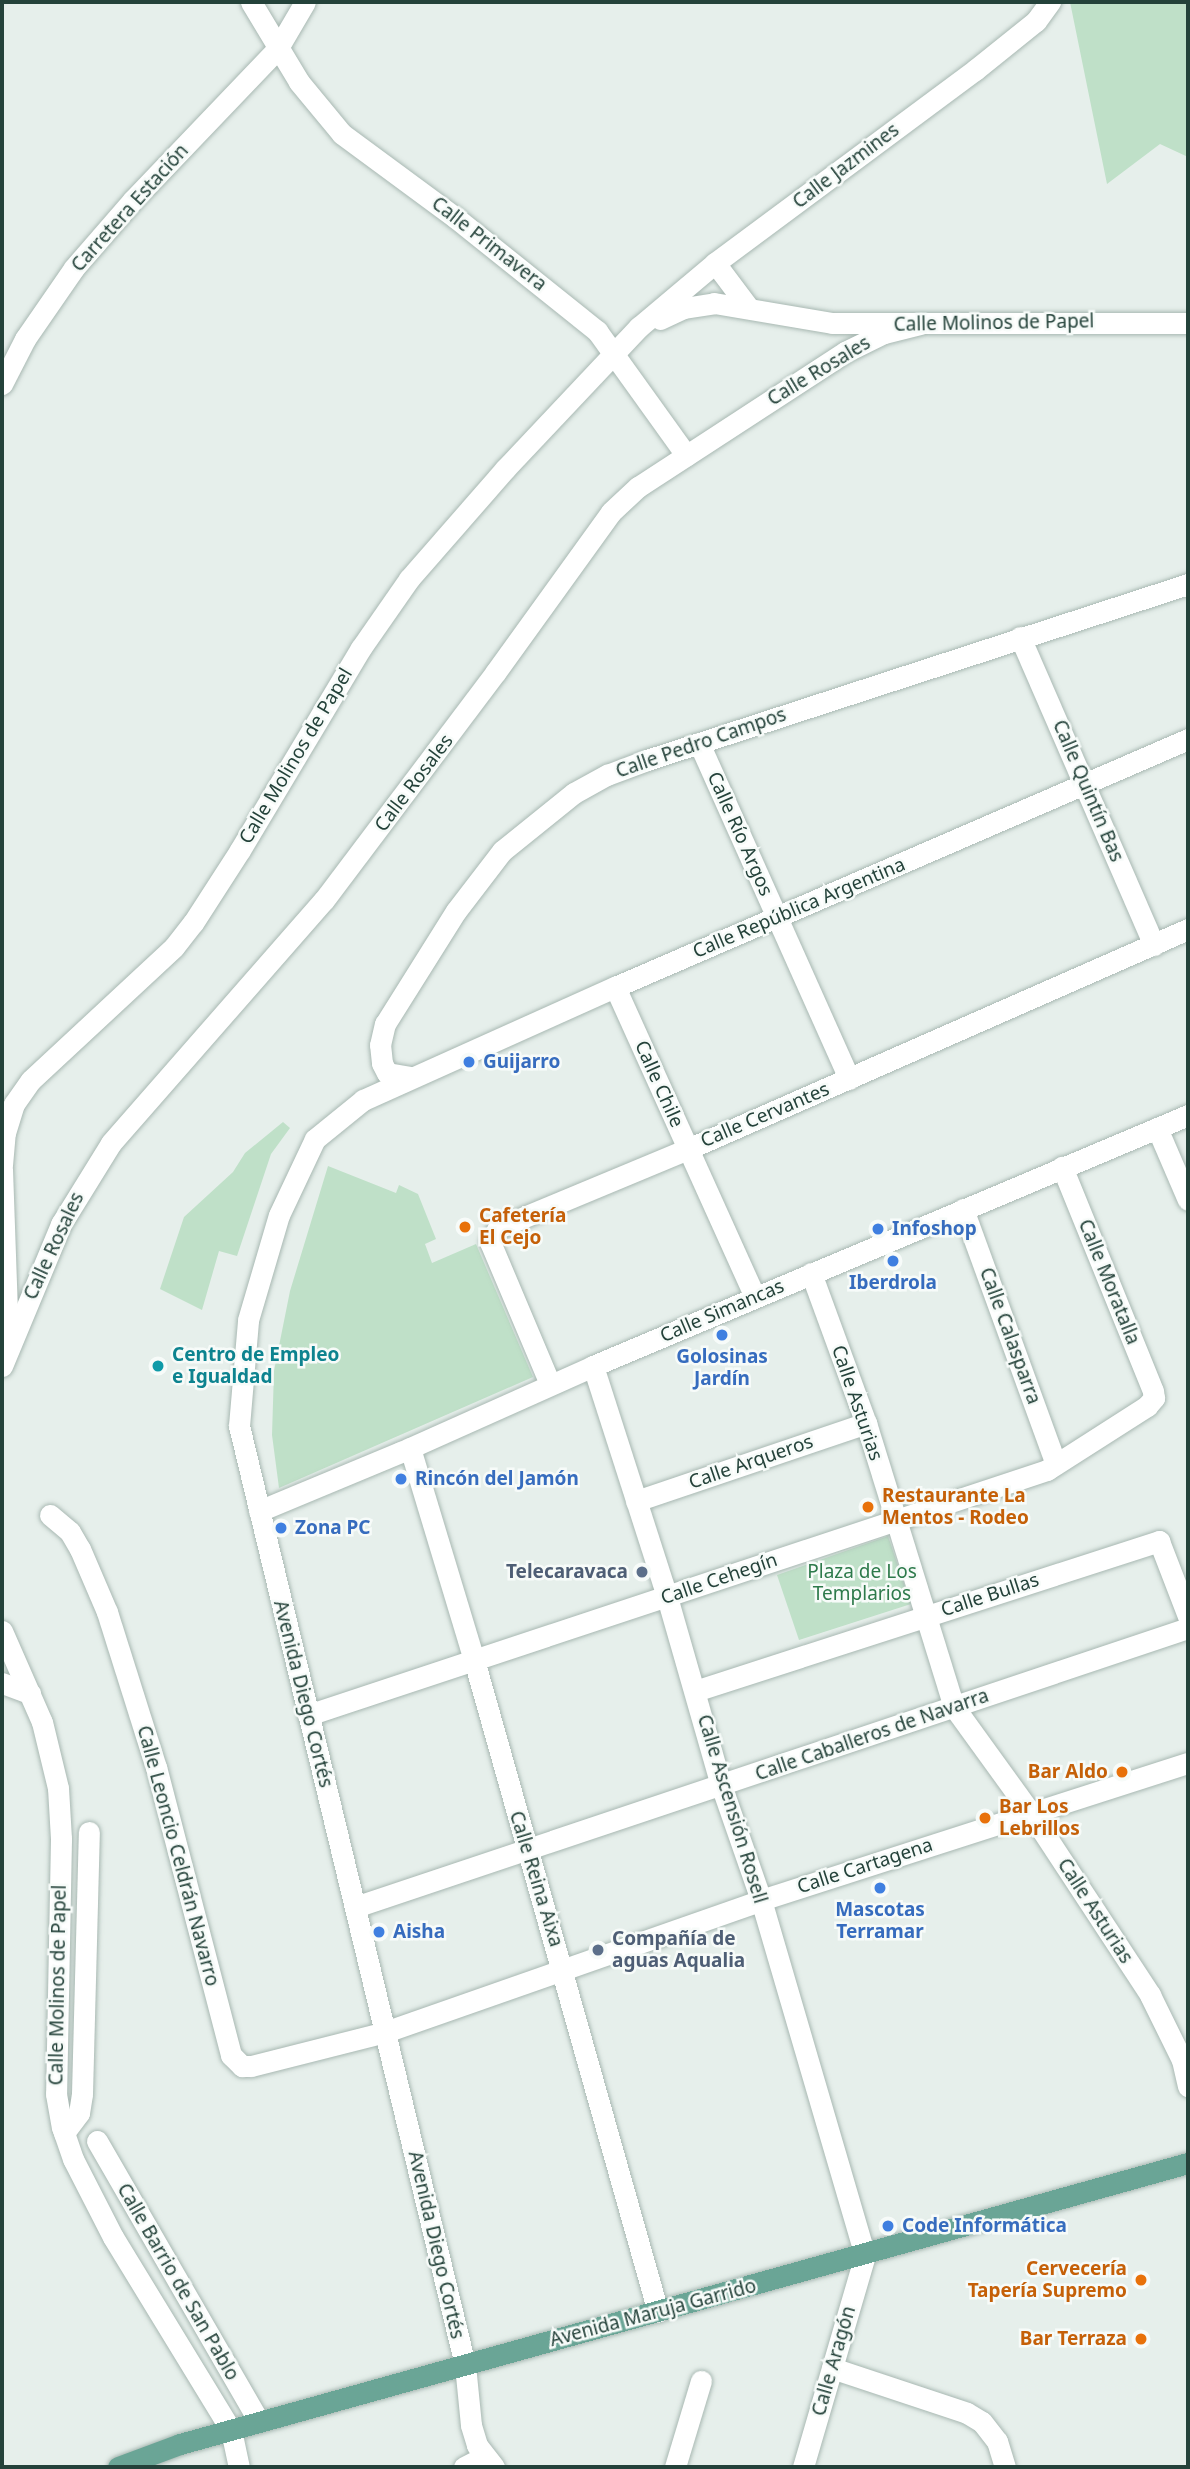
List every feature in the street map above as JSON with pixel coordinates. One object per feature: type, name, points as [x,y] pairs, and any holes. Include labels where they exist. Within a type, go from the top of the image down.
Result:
[{"type":"main road","name":"Avenida Maruja Garrido","points":[[118,2467],[180,2444],[1188,2163]]},
{"type":"street","name":"Calle Primavera","points":[[251,2],[299,82],[342,134],[456,218],[597,331],[686,455]]},
{"type":"street","name":"Carretera Estación","points":[[2,384],[25,339],[74,268],[132,201],[278,48],[305,2]]},
{"type":"street","name":"Calle Jazmines","points":[[639,327],[715,263],[975,70],[1036,21],[1050,2]]},
{"type":"street","points":[[715,263],[748,307]]},
{"type":"street","name":"Calle Molinos de Papel","points":[[597,331],[607,334],[639,327],[698,304],[727,303],[815,322],[1188,323]]},
{"type":"street","points":[[815,322],[826,327],[830,333],[831,350],[825,365]]},
{"type":"street","name":"Calle Rosales","points":[[5,1357],[61,1224],[111,1143],[324,901],[471,706],[611,512],[638,487],[825,365],[867,340],[921,324]]},
{"type":"street","name":"Calle Molinos de Papel","points":[[5,1357],[3,1131],[15,1104],[31,1080],[174,947],[193,923],[361,648],[409,579],[505,469],[639,327]]},
{"type":"street","name":"Calle Pedro Campos","points":[[411,1077],[387,1073],[382,1063],[380,1045],[385,1024],[456,911],[502,852],[574,793],[607,775],[699,743],[1188,584]]},
{"type":"street","name":"Calle Quintín Bas","points":[[1020,637],[1086,783],[1154,945]]},
{"type":"street","name":"Calle República Argentina","points":[[411,1077],[1188,740]]},
{"type":"street","name":"Calle Río Argos","points":[[699,743],[849,1079]]},
{"type":"street","name":"Calle Cervantes","points":[[550,1384],[493,1251],[490,1242],[493,1232],[1188,929]]},
{"type":"street","name":"Calle Chile","points":[[615,987],[755,1297]]},
{"type":"street","name":"Avenida Diego Cortés","points":[[411,1077],[363,1100],[315,1139],[279,1215],[248,1320],[239,1426],[465,2365],[471,2425],[489,2462]]},
{"type":"street","name":"Calle Simancas","points":[[258,1511],[410,1448],[550,1384],[1188,1115]]},
{"type":"street","points":[[1157,1128],[1188,1200]]},
{"type":"street","name":"Calle Moratalla","points":[[1062,1167],[1154,1398]]},
{"type":"street","name":"Calle Calasparra","points":[[963,1209],[1056,1464]]},
{"type":"street","name":"Calle Asturias","points":[[811,1273],[866,1423],[954,1707],[1030,1812],[1150,1995],[1177,2048],[1188,2087]]},
{"type":"street","name":"Calle Ascensión Rosell","points":[[593,1366],[667,1597],[721,1785],[761,1900],[864,2255]]},
{"type":"street","name":"Calle Cehegín","points":[[308,1715],[1047,1470],[1135,1415],[1154,1398]]},
{"type":"street","name":"Calle Arqueros","points":[[636,1501],[866,1423]]},
{"type":"street","name":"Calle Reina Aixa","points":[[410,1448],[474,1660],[526,1852],[563,1971],[658,2312]]},
{"type":"street","name":"Calle Leoncio Celdrán Navarro","points":[[50,1515],[69,1532],[80,1549],[107,1612],[156,1767],[231,2055],[242,2066],[251,2066],[385,2032]]},
{"type":"street","name":"Calle Bullas","points":[[695,1691],[1159,1541],[1188,1616]]},
{"type":"street","name":"Calle Caballeros de Navarra","points":[[355,1907],[526,1852],[1188,1628]]},
{"type":"street","name":"Calle Molinos de Papel","points":[[2,1631],[49,1743],[60,1800],[56,2094],[64,2133],[82,2178],[113,2237],[231,2430],[239,2467]]},
{"type":"street","points":[[2,1683],[30,1693]]},
{"type":"street","name":"Calle Cartagena","points":[[385,2032],[761,1900],[1188,1763]]},
{"type":"street","points":[[64,2133],[79,2113],[82,2094],[89,1832]]},
{"type":"street","name":"Calle Barrio de San Pablo","points":[[97,2141],[259,2422]]},
{"type":"street","name":"Calle Aragón","points":[[803,2467],[864,2255]]},
{"type":"street","points":[[832,2368],[975,2418],[997,2441],[1005,2467]]},
{"type":"street","points":[[675,2467],[701,2381]]},
{"type":"street","points":[[464,2467],[489,2462]]},
{"type":"green space","points":[[1070,2],[1188,2],[1188,157],[1160,144],[1107,184]]},
{"type":"green space","points":[[283,1122],[290,1128],[271,1154],[237,1256],[219,1251],[202,1310],[160,1289],[184,1217],[233,1172],[245,1153]]},
{"type":"green space","points":[[328,1166],[396,1193],[399,1185],[418,1194],[436,1239],[425,1244],[432,1263],[476,1244],[533,1377],[279,1488],[272,1435],[274,1371],[290,1291]]},
{"type":"green space","name":"Plaza de Los Templarios","points":[[888,1536],[911,1604],[799,1640],[777,1575]]},
{"type":"place","name":"Guijarro","points":[[469,1062]]},
{"type":"place","name":"Cafetería El Cejo","points":[[465,1227]]},
{"type":"place","name":"Infoshop","points":[[878,1229]]},
{"type":"place","name":"Iberdrola","points":[[893,1261]]},
{"type":"place","name":"Golosinas Jardín","points":[[722,1335]]},
{"type":"place","name":"Centro de Empleo e Igualdad","points":[[158,1366]]},
{"type":"place","name":"Rincón del Jamón","points":[[401,1479]]},
{"type":"place","name":"Restaurante La Mentos - Rodeo","points":[[868,1507]]},
{"type":"place","name":"Zona PC","points":[[281,1528]]},
{"type":"place","name":"Telecaravaca","points":[[642,1572]]},
{"type":"place","name":"Bar Aldo","points":[[1122,1772]]},
{"type":"place","name":"Bar Los Lebrillos","points":[[985,1818]]},
{"type":"place","name":"Mascotas Terramar","points":[[880,1888]]},
{"type":"place","name":"Aisha","points":[[379,1932]]},
{"type":"place","name":"Compañía de aguas Aqualia","points":[[598,1950]]},
{"type":"place","name":"Code Informática","points":[[888,2226]]},
{"type":"place","name":"Cervecería Tapería Supremo","points":[[1141,2280]]},
{"type":"place","name":"Bar Terraza","points":[[1141,2339]]}]
